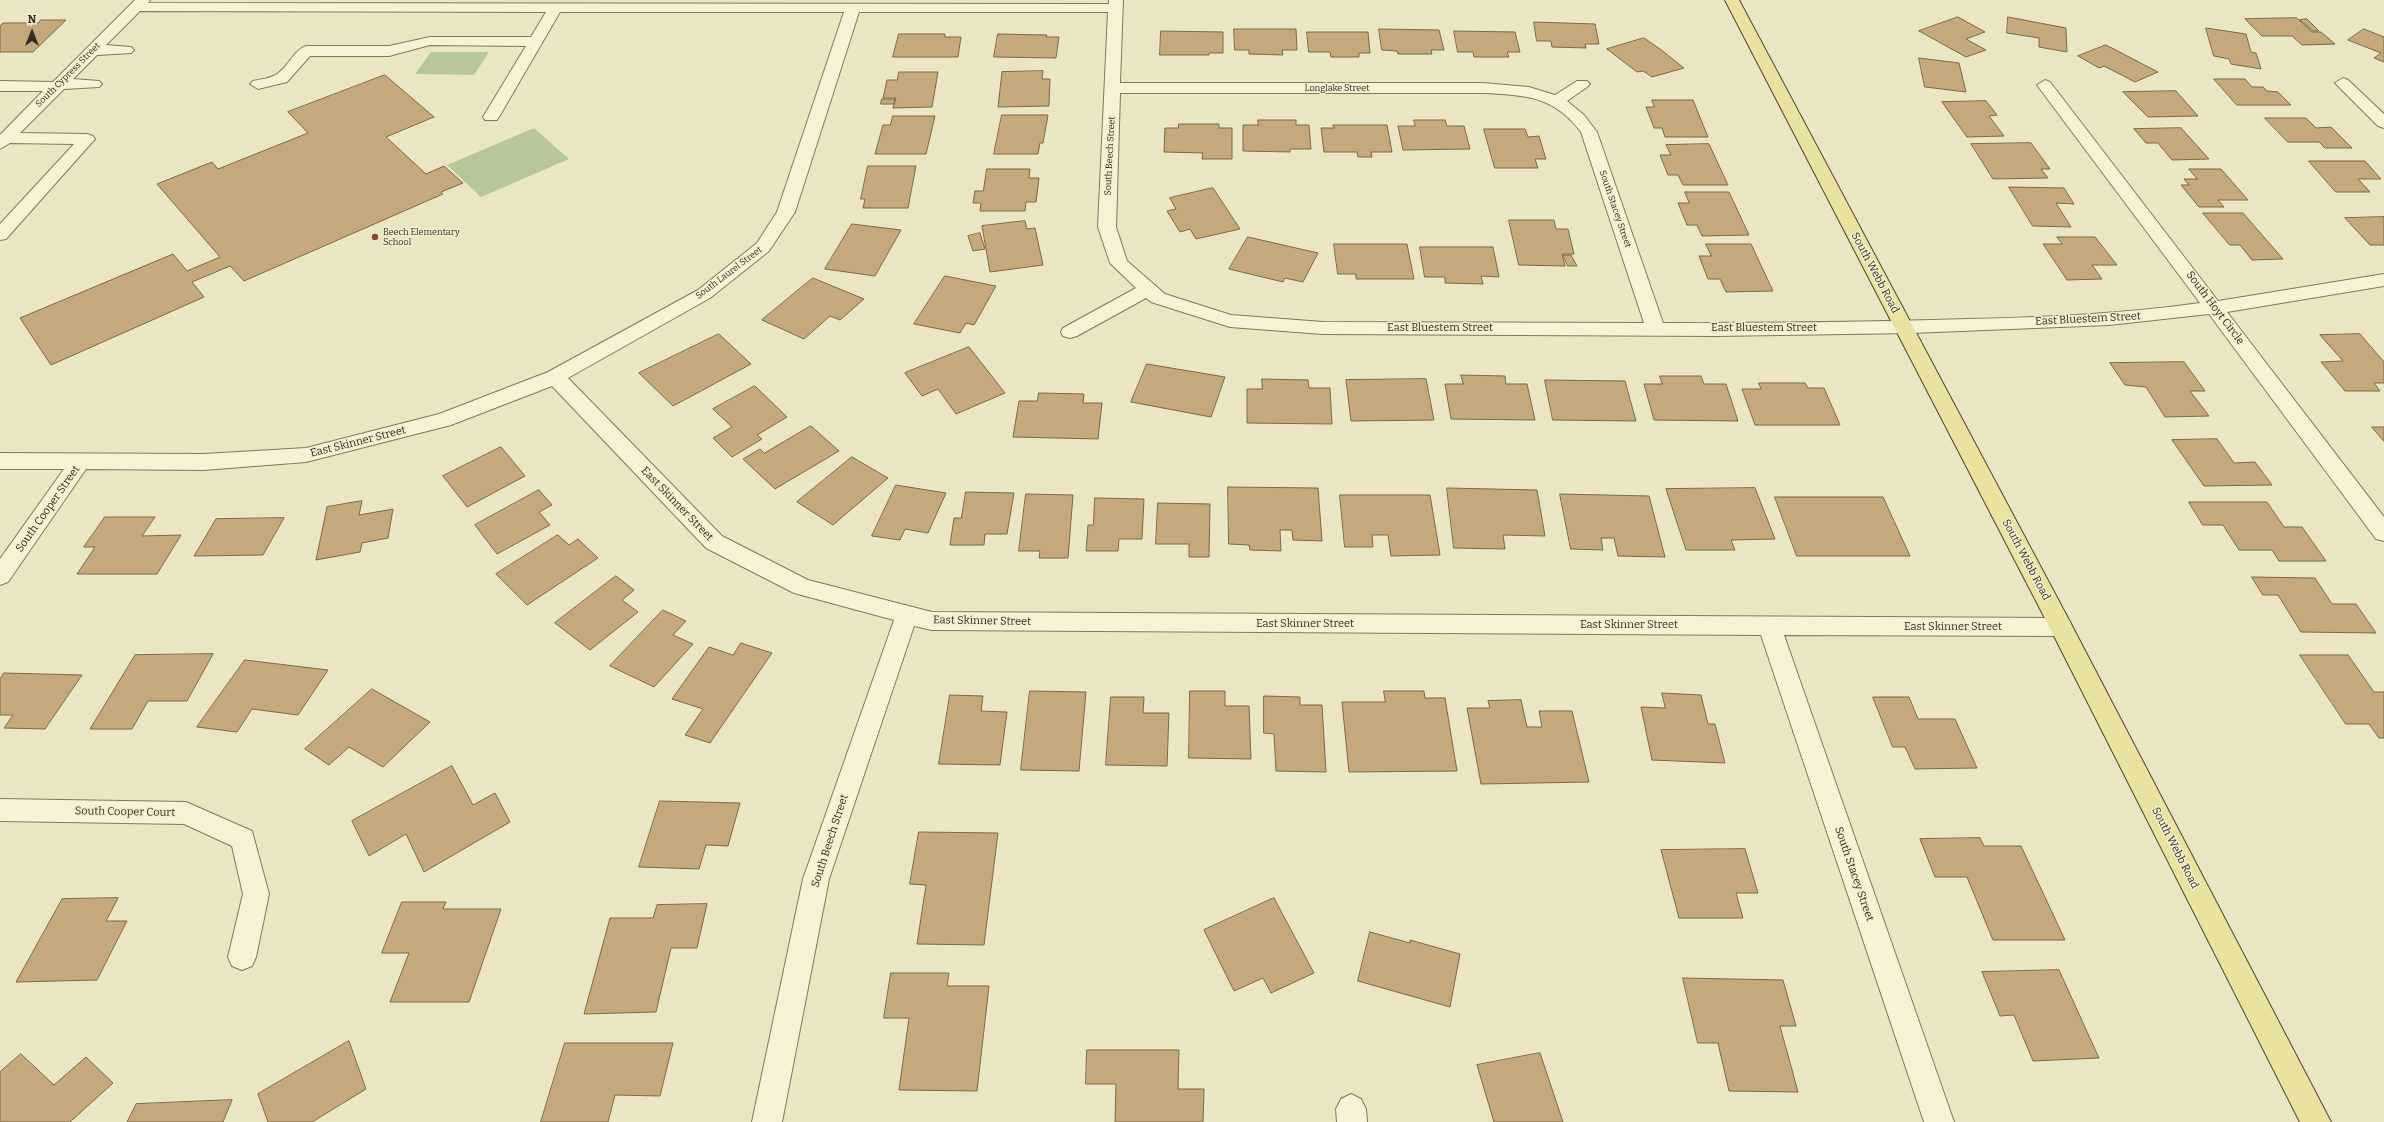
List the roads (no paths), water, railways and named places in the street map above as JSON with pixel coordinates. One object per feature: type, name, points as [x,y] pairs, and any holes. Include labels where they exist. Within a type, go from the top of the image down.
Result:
[{"type":"main road","name":"South Webb Road","points":[[1732,0],[2061,628],[2316,1122]]},
{"type":"street","points":[[140,4],[484,4],[555,8],[777,4],[853,8],[995,4],[1116,4]]},
{"type":"street","name":"South Cypress Street","points":[[3,141],[140,4]]},
{"type":"street","name":"South Beech Street","points":[[1116,4],[1114,88],[1107,227],[1119,264],[1148,289]]},
{"type":"street","points":[[491,116],[555,8]]},
{"type":"street","name":"South Laurel Street","points":[[555,377],[704,294],[763,247],[786,212],[853,8]]},
{"type":"street","points":[[258,84],[273,83],[282,80],[306,51],[389,51],[430,41],[536,42]]},
{"type":"street","points":[[93,50],[126,50]]},
{"type":"street","points":[[2343,83],[2384,123]]},
{"type":"street","points":[[0,86],[94,84]]},
{"type":"street","points":[[1558,100],[1582,84]]},
{"type":"street","name":"South Hoyt Circle","points":[[2046,84],[2384,533]]},
{"type":"street","name":"Longlake Street","points":[[1114,88],[1483,88],[1534,92],[1558,100]]},
{"type":"street","name":"South Stacey Street","points":[[1558,100],[1580,117],[1589,132],[1655,328]]},
{"type":"street","points":[[0,234],[86,139],[3,141]]},
{"type":"street","name":"East Bluestem Street","points":[[1148,289],[1158,298],[1230,321],[1323,328],[1904,328],[2111,319],[2214,306],[2384,280]]},
{"type":"street","points":[[1070,332],[1148,289]]},
{"type":"street","name":"East Skinner Street","points":[[0,461],[204,462],[306,455],[444,420],[555,377],[714,542],[802,587],[932,620],[1079,623],[2061,628]]},
{"type":"street","name":"South Cooper Street","points":[[0,576],[81,461]]},
{"type":"street","name":"South Beech Street","points":[[768,1122],[816,878],[907,614]]},
{"type":"street","name":"South Stacey Street","points":[[1770,626],[1939,1122]]},
{"type":"street","name":"South Cooper Court","points":[[0,810],[186,813],[243,839],[256,894],[242,957]]},
{"type":"place","name":"Beech Elementary School","points":[[375,237]]}]
